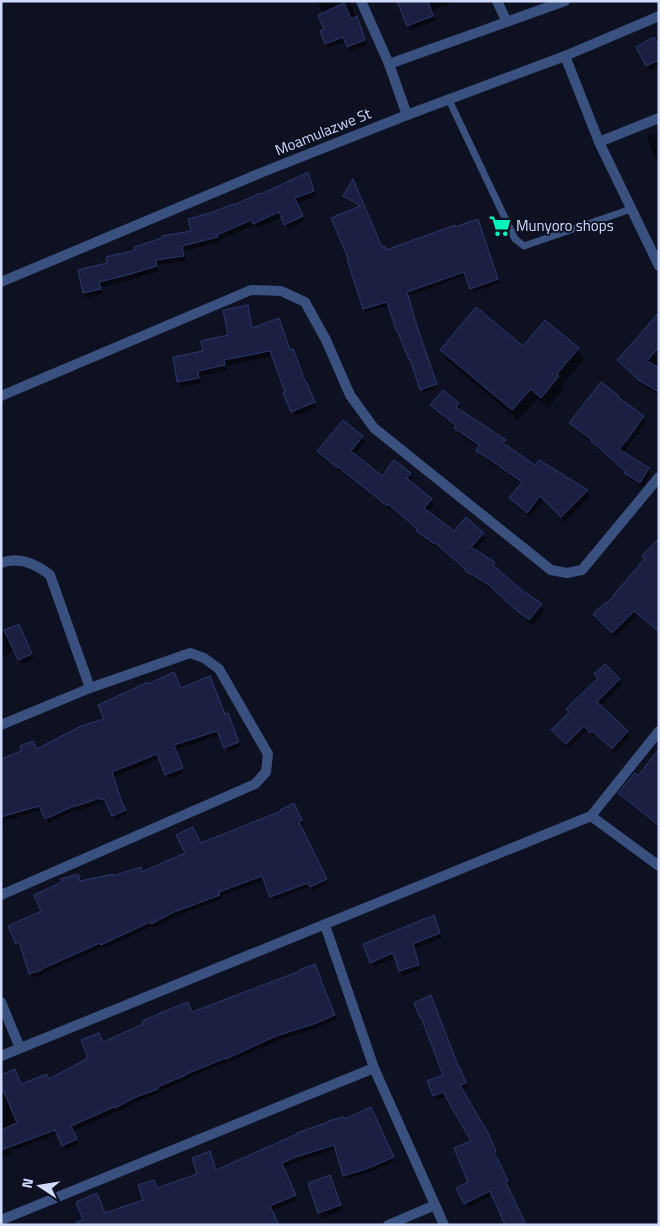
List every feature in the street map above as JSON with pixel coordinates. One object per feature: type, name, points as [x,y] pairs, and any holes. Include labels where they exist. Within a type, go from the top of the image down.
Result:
[{"type":"street","points":[[362,1],[389,64],[407,115]]},
{"type":"street","points":[[497,1],[507,22]]},
{"type":"street","points":[[389,64],[565,1]]},
{"type":"street","name":"Moamulazwe St","points":[[1,282],[263,172],[407,115],[566,56],[659,16]]},
{"type":"street","points":[[566,56],[599,142],[659,266]]},
{"type":"street","points":[[599,142],[659,118]]},
{"type":"street","points":[[1,396],[251,290],[281,291],[305,302],[326,340],[350,395],[374,428],[551,570],[568,573],[582,570],[659,477]]},
{"type":"street","points":[[1,563],[7,560],[22,560],[39,566],[50,575],[90,688]]},
{"type":"street","points":[[1,725],[90,688],[190,653],[204,658],[219,669],[268,754],[266,772],[255,784],[1,895]]},
{"type":"street","points":[[1,1056],[591,816],[659,730]]},
{"type":"street","points":[[591,816],[659,866]]},
{"type":"street","points":[[325,925],[374,1068],[444,1225]]},
{"type":"street","points":[[1,1002],[20,1048]]},
{"type":"street","points":[[1,1220],[374,1068]]},
{"type":"street","points":[[388,1225],[435,1205]]},
{"type":"lane","points":[[449,100],[515,239],[524,246],[630,209]]},
{"type":"building","points":[[397,1],[428,1],[433,16],[407,26]]},
{"type":"building","points":[[344,3],[351,19],[357,16],[365,40],[347,47],[343,37],[325,44],[320,31],[324,29],[318,15]]},
{"type":"building","points":[[654,37],[659,46],[659,60],[646,66],[636,47]]},
{"type":"building","points":[[308,172],[314,191],[295,198],[303,216],[284,225],[279,212],[253,224],[251,220],[217,235],[218,237],[182,246],[184,256],[156,260],[157,266],[99,282],[101,289],[83,293],[78,270],[107,263],[106,257],[135,250],[134,247],[162,238],[162,236],[191,231],[188,219],[234,205]]},
{"type":"building","points":[[353,179],[382,247],[385,246],[386,250],[455,225],[455,227],[478,219],[498,279],[470,289],[464,272],[407,292],[437,384],[420,390],[410,359],[396,330],[387,302],[363,309],[348,258],[331,218],[360,206],[343,196]]},
{"type":"building","points":[[248,305],[252,328],[279,318],[290,350],[293,349],[315,402],[291,412],[270,351],[224,360],[225,365],[198,371],[199,378],[177,382],[173,357],[203,351],[201,341],[228,335],[223,310]]},
{"type":"building","points":[[476,307],[523,346],[545,320],[579,348],[557,374],[559,376],[541,398],[531,389],[512,410],[440,350]]},
{"type":"building","points":[[659,312],[659,347],[647,361],[659,368],[659,392],[638,380],[617,360]]},
{"type":"building","points":[[601,382],[644,416],[619,449],[649,468],[640,483],[624,473],[625,471],[592,440],[569,423]]},
{"type":"building","points":[[443,390],[459,403],[456,407],[506,440],[503,443],[535,465],[539,460],[588,490],[561,517],[540,496],[527,513],[509,498],[522,482],[476,451],[479,445],[454,428],[456,426],[430,405]]},
{"type":"building","points":[[343,420],[363,436],[351,451],[382,476],[394,460],[411,473],[407,478],[432,499],[424,508],[454,531],[466,517],[484,533],[471,547],[495,562],[493,565],[525,593],[542,604],[529,620],[513,608],[489,585],[465,571],[435,543],[416,531],[417,529],[388,504],[387,506],[317,451]]},
{"type":"building","points":[[659,538],[659,632],[634,611],[612,633],[593,614],[607,603],[645,558],[642,556]]},
{"type":"building","points":[[19,624],[32,654],[18,660],[4,630]]},
{"type":"building","points":[[605,664],[620,679],[597,702],[628,731],[612,749],[592,731],[590,733],[584,726],[566,744],[551,730],[569,712],[566,709],[598,678],[594,674]]},
{"type":"building","points":[[174,672],[181,688],[210,676],[225,714],[228,713],[239,742],[224,748],[217,731],[174,745],[183,768],[165,775],[157,754],[112,772],[126,810],[112,816],[104,799],[101,800],[100,798],[74,806],[45,819],[39,806],[1,817],[1,759],[21,751],[20,746],[33,741],[37,749],[81,726],[104,719],[98,705]]},
{"type":"building","points":[[659,749],[659,826],[618,793],[635,773],[638,776]]},
{"type":"building","points":[[294,803],[302,820],[299,822],[327,879],[310,887],[308,883],[270,897],[262,876],[219,892],[220,895],[174,912],[151,924],[150,922],[101,945],[100,943],[42,970],[29,974],[19,942],[16,944],[8,926],[41,911],[34,895],[62,882],[61,879],[78,874],[80,881],[113,874],[113,876],[141,867],[142,872],[185,853],[176,835],[193,827],[201,843],[281,811]]},
{"type":"building","points":[[434,915],[440,933],[413,944],[419,965],[399,971],[393,953],[370,963],[363,944]]},
{"type":"building","points":[[315,964],[335,1015],[276,1036],[71,1126],[77,1139],[62,1146],[55,1130],[1,1150],[1,1130],[17,1123],[1,1085],[1,1075],[15,1069],[21,1084],[47,1074],[49,1079],[88,1058],[81,1040],[99,1033],[103,1042],[143,1024],[142,1021],[188,1002],[192,1012]]},
{"type":"building","points":[[431,995],[466,1083],[460,1085],[488,1133],[496,1151],[494,1152],[508,1181],[506,1182],[526,1225],[505,1225],[490,1191],[464,1204],[456,1188],[468,1182],[454,1148],[471,1141],[443,1092],[433,1096],[427,1081],[443,1075],[414,1003]]},
{"type":"building","points":[[371,1107],[394,1157],[369,1168],[343,1176],[334,1145],[282,1163],[296,1195],[270,1206],[279,1225],[77,1225],[76,1222],[83,1220],[76,1202],[97,1193],[105,1213],[143,1200],[138,1185],[154,1180],[157,1188],[197,1174],[192,1158],[210,1151],[216,1170],[297,1133],[328,1121],[344,1117],[345,1119]]},
{"type":"building","points":[[330,1175],[341,1205],[318,1213],[308,1183]]},
{"type":"place","name":"Munyoro shops","points":[[500,226]]}]
